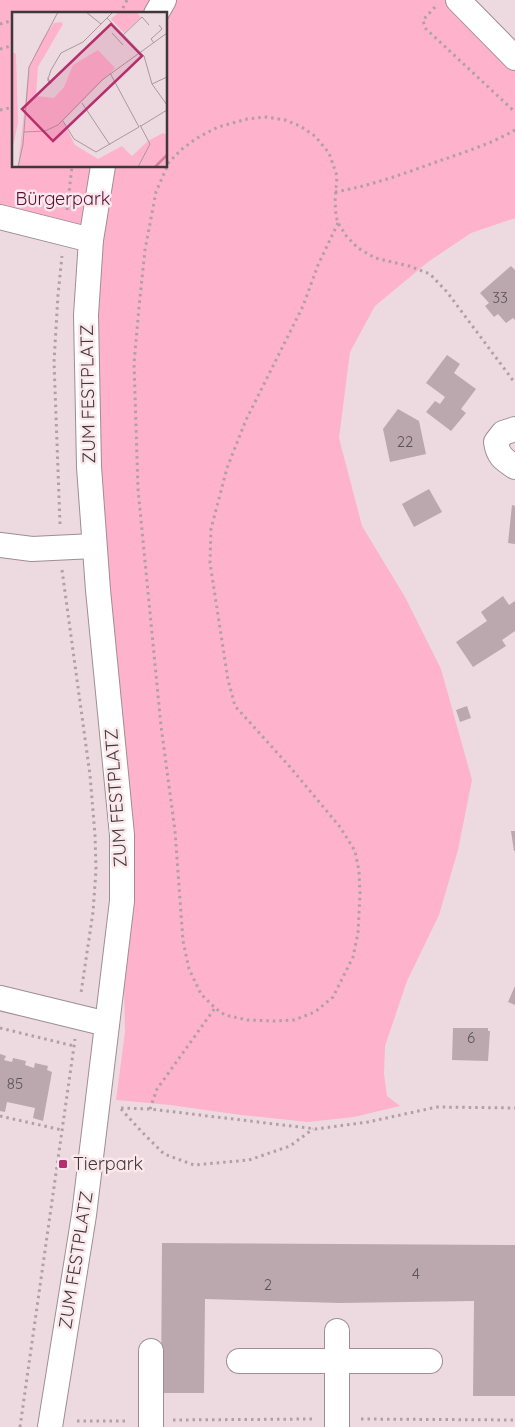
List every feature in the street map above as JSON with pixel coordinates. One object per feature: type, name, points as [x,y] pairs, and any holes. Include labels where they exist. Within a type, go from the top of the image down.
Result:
[{"type":"street","points":[[157,12],[164,0]]},
{"type":"street","points":[[447,3],[515,58]]},
{"type":"street","name":"ZUM FESTPLATZ","points":[[50,1427],[84,1215],[122,901],[122,835],[94,546],[89,466],[86,316],[92,240],[103,168]]},
{"type":"street","points":[[0,217],[92,240]]},
{"type":"street","points":[[515,429],[503,433],[496,442],[497,452],[515,467]]},
{"type":"street","points":[[0,545],[32,548],[94,546]]},
{"type":"street","points":[[0,998],[107,1024]]},
{"type":"street","points":[[337,1331],[337,1423]]},
{"type":"street","points":[[150,1351],[151,1424]]},
{"type":"street","points":[[239,1361],[430,1361]]},
{"type":"path","points":[[447,3],[423,20],[425,28],[515,112]]},
{"type":"path","points":[[0,49],[10,46]]},
{"type":"path","points":[[168,164],[182,149],[196,138],[218,127],[266,117],[285,120],[300,126],[314,136],[329,153],[337,176],[335,192],[338,223],[352,243],[375,258],[409,266],[430,274],[447,292],[515,383]]},
{"type":"path","points":[[335,192],[359,188],[415,169],[515,130]]},
{"type":"path","points":[[20,1427],[93,912],[96,870],[90,775],[60,548],[54,362],[58,295],[72,168]]},
{"type":"path","points":[[166,168],[156,192],[145,250],[134,364],[140,508],[161,726],[175,831],[183,941],[189,969],[201,994],[225,1015],[247,1020],[294,1020],[315,1012],[333,997],[353,957],[358,933],[360,913],[359,872],[354,851],[340,827],[290,767],[235,706],[228,680],[210,563],[211,530],[227,468],[246,420],[303,306],[318,265],[338,223]]},
{"type":"path","points":[[150,1109],[157,1089],[215,1008]]},
{"type":"path","points":[[0,1028],[74,1046]]},
{"type":"path","points":[[66,1102],[150,1109],[314,1128],[368,1122],[438,1107],[515,1108]]},
{"type":"path","points":[[121,1108],[164,1154],[194,1165],[250,1160],[290,1146],[314,1128]]},
{"type":"path","points":[[0,1116],[62,1130]]},
{"type":"path","points":[[77,1421],[151,1424],[515,1420]]},
{"type":"green space","name":"Bürgerpark","points":[[0,0],[458,0],[515,58],[515,218],[471,233],[428,262],[375,306],[350,352],[339,438],[362,526],[405,597],[441,669],[472,780],[458,850],[439,915],[407,981],[385,1046],[384,1074],[387,1096],[400,1106],[354,1117],[308,1122],[116,1100],[125,1032],[122,901],[98,590],[91,240],[0,214]]},
{"type":"building","points":[[511,266],[515,270],[515,320],[513,318],[506,323],[498,314],[494,317],[485,306],[489,303],[480,293]]},
{"type":"building","points":[[447,355],[460,364],[454,373],[476,389],[461,409],[466,413],[451,431],[426,412],[435,401],[440,404],[445,397],[426,383]]},
{"type":"building","points":[[398,409],[419,421],[426,454],[390,462],[383,429]]},
{"type":"building","points":[[429,489],[442,512],[414,527],[402,504]]},
{"type":"building","points":[[512,505],[515,506],[515,544],[508,543]]},
{"type":"building","points":[[503,596],[509,605],[515,601],[515,631],[502,640],[506,646],[473,667],[456,642],[487,621],[481,612]]},
{"type":"building","points":[[467,706],[471,718],[460,722],[456,710]]},
{"type":"building","points":[[511,831],[515,831],[515,851],[514,851]]},
{"type":"building","points":[[515,986],[515,1005],[508,1002]]},
{"type":"building","points":[[453,1028],[488,1028],[488,1031],[490,1031],[488,1061],[452,1060]]},
{"type":"building","points":[[0,1054],[6,1056],[4,1060],[12,1062],[13,1058],[26,1061],[25,1065],[34,1068],[35,1063],[48,1066],[47,1070],[52,1072],[43,1121],[33,1118],[35,1108],[7,1102],[5,1112],[0,1111]]},
{"type":"building","points":[[162,1243],[515,1245],[515,1396],[473,1396],[474,1301],[340,1303],[205,1299],[204,1393],[161,1393]]},
{"type":"place","name":"Tierpark","points":[[63,1164]]}]
